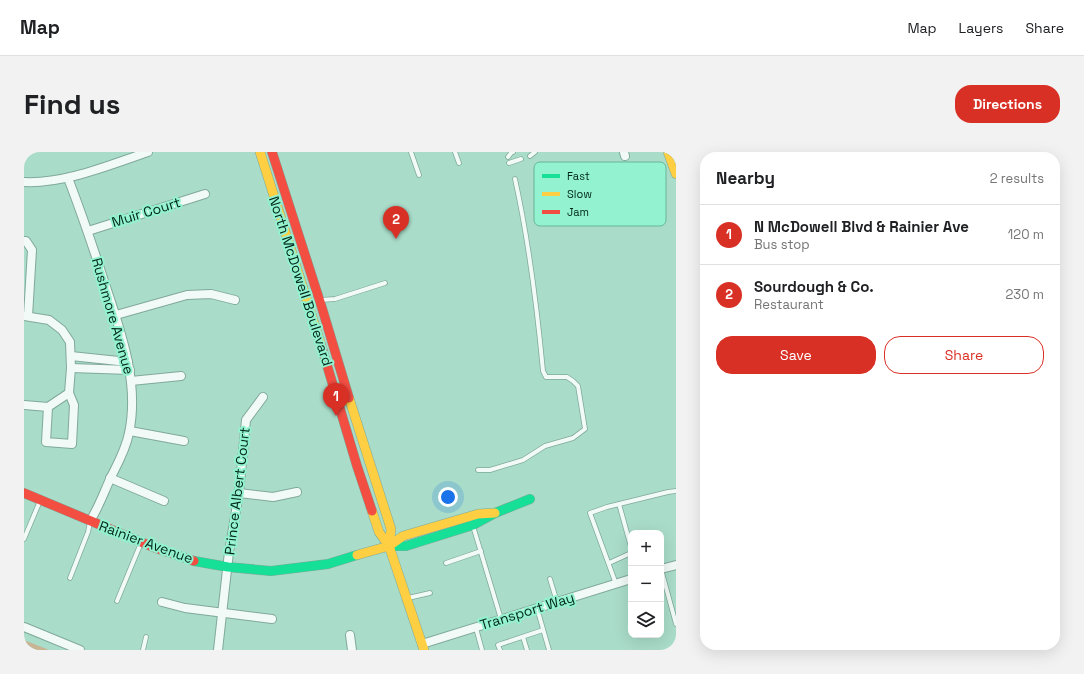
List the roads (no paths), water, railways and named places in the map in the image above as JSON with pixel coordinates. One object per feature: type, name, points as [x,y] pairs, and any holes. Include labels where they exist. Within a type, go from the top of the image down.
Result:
[{"type":"main road","name":"North McDowell Boulevard","points":[[260,152],[314,321],[375,521],[379,532],[389,546],[408,598],[423,647]]},
{"type":"main road","name":"North McDowell Boulevard","points":[[272,152],[391,530],[389,546]]},
{"type":"main road","points":[[668,152],[676,174]]},
{"type":"main road","name":"Rainier Avenue","points":[[24,493],[142,543],[193,561],[228,567],[275,571],[328,564],[389,546],[406,546],[471,521],[482,522],[495,513],[530,499]]},
{"type":"street","points":[[24,182],[34,183],[68,178],[147,152]]},
{"type":"street","name":"Rushmore Avenue","points":[[68,178],[88,231],[116,315],[129,366],[131,381],[132,410],[130,431],[121,456],[90,521]]},
{"type":"street","name":"Muir Court","points":[[88,231],[205,194]]},
{"type":"street","points":[[24,241],[26,241],[32,250],[26,316],[49,320],[62,330],[70,342],[71,368],[69,393],[74,405],[72,444],[46,442],[48,407]]},
{"type":"street","points":[[116,315],[187,295],[211,294],[235,300]]},
{"type":"street","points":[[70,356],[129,366]]},
{"type":"street","points":[[71,368],[129,366]]},
{"type":"street","points":[[131,381],[181,376]]},
{"type":"street","points":[[24,405],[48,407],[69,393]]},
{"type":"street","name":"Prince Albert Court","points":[[218,650],[246,420],[263,397]]},
{"type":"street","points":[[130,431],[184,441]]},
{"type":"street","points":[[110,478],[164,501]]},
{"type":"street","points":[[238,493],[273,497],[297,492]]},
{"type":"street","points":[[664,568],[676,565]]},
{"type":"street","name":"Transport Way","points":[[423,647],[475,627],[628,580]]},
{"type":"street","points":[[162,602],[185,608],[222,614],[272,619]]},
{"type":"street","points":[[24,627],[80,650]]},
{"type":"street","points":[[350,635],[352,650]]},
{"type":"lane","points":[[411,152],[418,175]]},
{"type":"lane","points":[[455,152],[459,163]]},
{"type":"lane","points":[[508,157],[513,152]]},
{"type":"lane","points":[[530,156],[535,152]]},
{"type":"lane","points":[[509,163],[521,159]]},
{"type":"lane","points":[[478,470],[490,470],[523,460],[545,446],[573,438],[585,429],[578,386],[567,377],[546,377],[543,371],[539,326],[524,223],[515,179]]},
{"type":"lane","points":[[319,300],[335,299],[385,283]]},
{"type":"lane","points":[[616,584],[590,513],[620,504],[676,491]]},
{"type":"lane","points":[[24,539],[40,500]]},
{"type":"lane","points":[[620,504],[628,535]]},
{"type":"lane","points":[[70,578],[87,534],[90,521]]},
{"type":"lane","points":[[471,521],[501,619]]},
{"type":"lane","points":[[118,601],[142,543]]},
{"type":"lane","points":[[446,563],[481,551]]},
{"type":"lane","points":[[609,563],[628,554]]},
{"type":"lane","points":[[550,579],[557,602]]},
{"type":"lane","points":[[664,580],[676,624]]},
{"type":"lane","points":[[408,598],[430,593]]},
{"type":"lane","points":[[537,608],[550,650]]},
{"type":"lane","points":[[475,627],[482,650]]},
{"type":"lane","points":[[500,650],[498,645],[543,630]]},
{"type":"lane","points":[[143,650],[146,637]]},
{"type":"lane","points":[[523,637],[527,650]]},
{"type":"place","name":"Sourdough & Co.","points":[[396,239]]},
{"type":"place","name":"N McDowell Blvd & Rainier Ave","points":[[336,416]]}]
